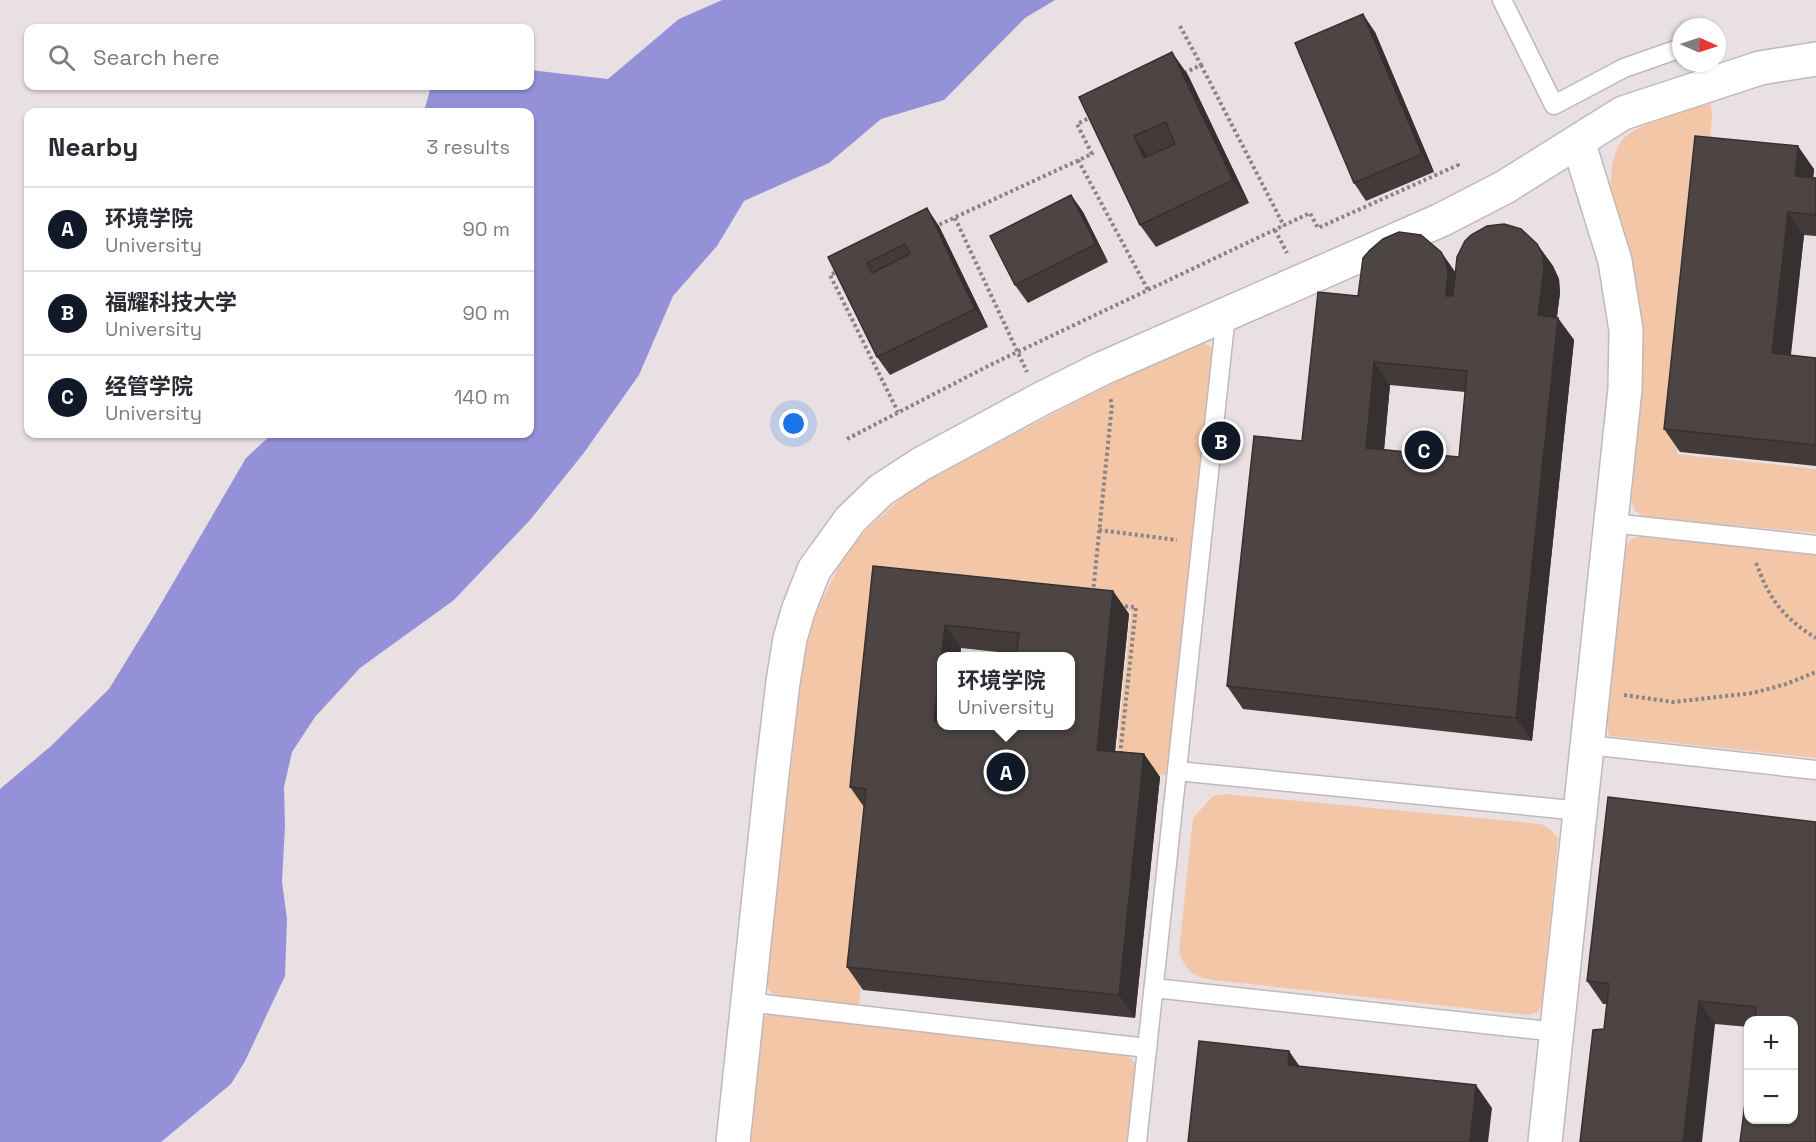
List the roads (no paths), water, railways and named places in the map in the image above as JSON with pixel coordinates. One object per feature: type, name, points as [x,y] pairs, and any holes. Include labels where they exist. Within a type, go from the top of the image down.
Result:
[{"type":"street","points":[[1726,71],[1816,59]]},
{"type":"street","points":[[733,1142],[783,682],[790,639],[814,570],[850,520],[881,490],[944,450],[1101,369],[1441,220],[1505,187],[1623,113],[1718,72]]},
{"type":"street","points":[[1545,1142],[1625,389],[1626,330],[1615,261],[1578,141]]},
{"type":"lane","points":[[1502,0],[1554,105],[1624,68],[1672,51]]},
{"type":"lane","points":[[1137,1142],[1226,314]]},
{"type":"lane","points":[[1611,523],[1816,545]]},
{"type":"lane","points":[[1588,745],[1816,770]]},
{"type":"lane","points":[[1177,771],[1581,812]]},
{"type":"lane","points":[[1154,988],[1557,1032]]},
{"type":"lane","points":[[747,1002],[1147,1048]]},
{"type":"place","name":"福耀科技大学","points":[[1221,441]]},
{"type":"place","name":"经管学院","points":[[1424,450]]},
{"type":"place","name":"环境学院","points":[[1006,772]]}]
